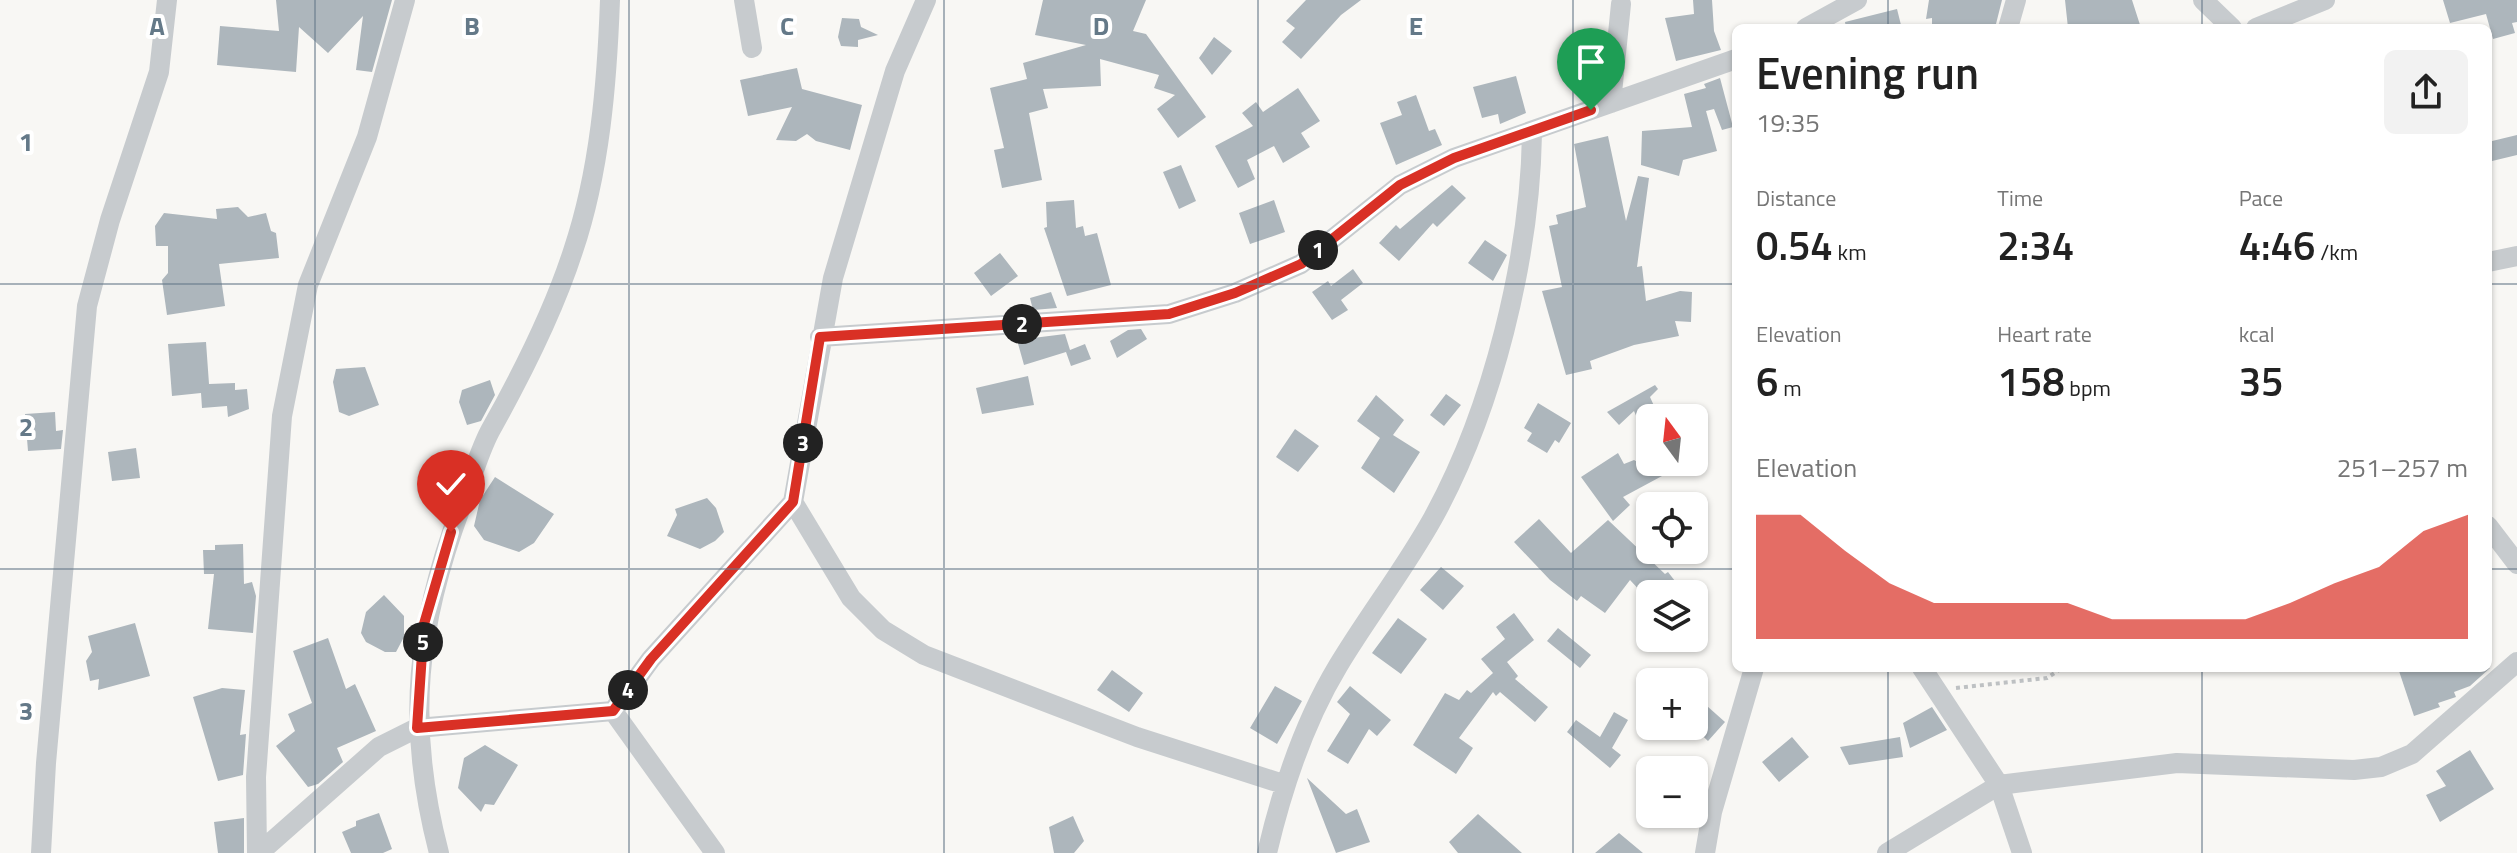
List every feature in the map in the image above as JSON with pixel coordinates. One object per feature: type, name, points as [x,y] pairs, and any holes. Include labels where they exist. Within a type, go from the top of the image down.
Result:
[{"type":"street","points":[[41,853],[46,763],[87,306],[110,220],[159,72],[167,0]]},
{"type":"street","points":[[258,853],[256,777],[282,416],[308,285],[367,137],[405,0]]},
{"type":"street","points":[[439,853],[417,728],[424,624],[451,532],[489,433],[533,348],[574,249],[601,127],[610,0]]},
{"type":"street","points":[[744,0],[752,48]]},
{"type":"street","points":[[258,853],[379,747],[417,728],[613,711],[651,659],[793,502],[820,337],[833,278],[895,71],[926,0]]},
{"type":"street","points":[[1813,24],[1857,0]]},
{"type":"street","points":[[2009,24],[2016,0]]},
{"type":"street","points":[[2203,0],[2228,24]]},
{"type":"street","points":[[2266,24],[2325,0]]},
{"type":"street","points":[[1611,103],[1621,4]]},
{"type":"street","points":[[820,337],[1169,314],[1235,293],[1301,264],[1400,185],[1454,158],[1532,134],[1732,60]]},
{"type":"street","points":[[1267,853],[1283,784],[1336,669],[1433,517],[1461,457],[1503,333],[1531,195],[1532,134]]},
{"type":"street","points":[[2492,261],[2517,256]]},
{"type":"street","points":[[793,502],[851,598],[883,630],[924,655],[1137,737],[1283,784]]},
{"type":"street","points":[[2492,531],[2517,564]]},
{"type":"street","points":[[1887,853],[1999,785],[2177,763],[2354,770],[2381,767],[2412,754],[2517,662]]},
{"type":"street","points":[[1705,853],[1712,812],[1753,672]]},
{"type":"street","points":[[1925,672],[1999,785],[2022,853]]},
{"type":"street","points":[[613,711],[715,853]]},
{"type":"path","points":[[1938,693],[2047,678],[2056,672]]},
{"type":"building","points":[[276,0],[392,0],[372,72],[356,70],[363,16],[328,53],[299,27],[296,72],[217,65],[220,26],[279,31]]},
{"type":"building","points":[[1043,0],[1146,0],[1133,31],[1146,34],[1206,117],[1178,138],[1157,109],[1175,95],[1154,88],[1159,75],[1100,59],[1101,86],[1043,89],[1048,108],[1029,113],[1042,180],[1002,188],[994,150],[1004,148],[990,88],[1027,79],[1023,63],[1086,45],[1035,35]]},
{"type":"building","points":[[1306,0],[1361,0],[1341,15],[1301,59],[1282,42],[1295,28],[1286,21]]},
{"type":"building","points":[[1693,0],[1712,0],[1714,31],[1721,50],[1676,61],[1665,18],[1694,14]]},
{"type":"building","points":[[1929,0],[2002,0],[1996,24],[1932,24],[1932,18],[1926,19]]},
{"type":"building","points":[[2065,0],[2132,0],[2140,24],[2068,24]]},
{"type":"building","points":[[2443,0],[2517,0],[2517,22],[2512,23],[2515,33],[2493,39],[2492,24],[2489,24],[2486,14],[2450,23]]},
{"type":"building","points":[[1897,9],[1901,24],[1845,24]]},
{"type":"building","points":[[842,18],[859,19],[861,27],[878,35],[858,40],[858,47],[841,46],[838,37]]},
{"type":"building","points":[[1214,37],[1232,51],[1212,75],[1199,58]]},
{"type":"building","points":[[797,68],[802,89],[862,105],[850,150],[816,141],[807,134],[796,141],[776,140],[792,107],[748,116],[740,80]]},
{"type":"building","points":[[1516,76],[1526,113],[1500,124],[1498,114],[1482,118],[1473,87]]},
{"type":"building","points":[[1720,78],[1732,123],[1732,127],[1722,130],[1714,109],[1706,111],[1717,151],[1683,160],[1679,176],[1641,165],[1642,131],[1692,127],[1684,94],[1706,88],[1704,84]]},
{"type":"building","points":[[1298,88],[1320,121],[1301,133],[1310,147],[1283,163],[1274,146],[1247,160],[1255,179],[1238,188],[1215,146],[1253,126],[1242,113],[1256,102],[1263,112]]},
{"type":"building","points":[[1416,95],[1429,131],[1435,129],[1442,145],[1396,165],[1380,123],[1402,115],[1397,102]]},
{"type":"building","points":[[2517,135],[2517,155],[2492,161],[2492,141]]},
{"type":"building","points":[[1608,136],[1626,221],[1638,176],[1649,178],[1637,267],[1642,266],[1646,301],[1680,291],[1692,292],[1691,322],[1675,321],[1679,336],[1634,345],[1590,361],[1592,369],[1566,375],[1542,291],[1562,287],[1549,226],[1558,224],[1556,215],[1586,207],[1574,144]]},
{"type":"building","points":[[1181,165],[1196,201],[1179,209],[1163,172]]},
{"type":"building","points":[[1452,185],[1466,198],[1437,227],[1433,223],[1399,261],[1379,243],[1396,225],[1400,229]]},
{"type":"building","points":[[1074,200],[1076,228],[1083,226],[1085,236],[1097,233],[1111,285],[1067,296],[1044,228],[1047,227],[1046,202]]},
{"type":"building","points":[[1274,200],[1285,232],[1250,244],[1239,213]]},
{"type":"building","points":[[238,207],[248,217],[266,213],[271,231],[276,233],[279,258],[219,264],[225,306],[167,315],[162,280],[168,273],[168,246],[156,246],[155,226],[164,213],[217,219],[216,209]]},
{"type":"building","points":[[1485,240],[1507,255],[1493,281],[1468,263]]},
{"type":"building","points":[[1000,253],[1018,276],[991,296],[974,273]]},
{"type":"building","points":[[1353,269],[1363,283],[1341,300],[1348,310],[1332,320],[1312,292],[1328,281],[1331,286]]},
{"type":"building","points":[[1051,292],[1057,308],[1033,310],[1030,298]]},
{"type":"building","points":[[1141,329],[1147,339],[1117,358],[1110,341],[1128,330]]},
{"type":"building","points":[[1065,334],[1070,350],[1085,344],[1091,359],[1071,366],[1066,352],[1024,365],[1017,340]]},
{"type":"building","points":[[206,342],[209,384],[235,383],[235,390],[247,389],[249,409],[228,417],[227,406],[202,408],[201,393],[172,396],[168,344]]},
{"type":"building","points":[[365,367],[379,405],[349,416],[339,412],[333,382],[336,369]]},
{"type":"building","points":[[1028,376],[1034,405],[982,414],[976,388]]},
{"type":"building","points":[[490,380],[495,395],[481,421],[467,425],[459,402],[462,390]]},
{"type":"building","points":[[1655,385],[1658,389],[1650,397],[1653,404],[1636,404],[1636,416],[1634,411],[1619,425],[1607,412]]},
{"type":"building","points":[[1446,394],[1461,405],[1444,426],[1430,415]]},
{"type":"building","points":[[1376,395],[1404,420],[1393,435],[1420,452],[1394,493],[1361,468],[1380,438],[1357,421]]},
{"type":"building","points":[[1538,403],[1571,423],[1559,443],[1555,440],[1547,453],[1527,441],[1532,433],[1524,428]]},
{"type":"building","points":[[55,412],[56,431],[63,430],[61,449],[28,451],[25,414]]},
{"type":"building","points":[[1295,429],[1319,446],[1298,472],[1276,457]]},
{"type":"building","points":[[136,448],[140,478],[112,481],[108,452]]},
{"type":"building","points":[[1618,453],[1624,464],[1636,461],[1636,476],[1662,476],[1623,497],[1630,505],[1613,521],[1581,477]]},
{"type":"building","points":[[495,477],[554,514],[534,543],[519,552],[484,540],[474,526],[480,500]]},
{"type":"building","points":[[707,498],[716,508],[724,532],[715,541],[700,549],[667,536],[677,515],[675,509]]},
{"type":"building","points":[[1539,519],[1571,553],[1608,520],[1636,547],[1636,564],[1654,564],[1674,580],[1636,580],[1636,586],[1630,580],[1605,613],[1581,596],[1577,601],[1550,580],[1514,542]]},
{"type":"building","points":[[243,544],[244,584],[252,582],[256,596],[253,633],[208,629],[214,574],[204,574],[203,550],[215,550],[215,545]]},
{"type":"building","points":[[1441,567],[1464,586],[1443,610],[1420,590]]},
{"type":"building","points":[[384,595],[404,616],[404,637],[396,652],[385,652],[366,642],[361,633],[366,612]]},
{"type":"building","points":[[1514,613],[1534,640],[1507,662],[1518,676],[1515,679],[1548,707],[1535,722],[1500,692],[1496,696],[1493,692],[1459,738],[1473,748],[1456,774],[1413,745],[1445,693],[1459,700],[1467,690],[1471,693],[1493,673],[1481,659],[1505,639],[1496,627]]},
{"type":"building","points":[[1398,618],[1427,639],[1401,674],[1372,653]]},
{"type":"building","points":[[135,623],[150,676],[98,690],[99,679],[90,681],[86,661],[92,652],[88,636]]},
{"type":"building","points":[[1558,628],[1591,655],[1580,668],[1547,641]]},
{"type":"building","points":[[328,638],[346,689],[355,684],[376,731],[337,748],[343,762],[318,784],[308,787],[276,746],[295,731],[288,714],[312,703],[293,651]]},
{"type":"building","points":[[1112,670],[1143,693],[1129,712],[1097,690]]},
{"type":"building","points":[[2399,672],[2486,672],[2470,686],[2454,692],[2456,697],[2438,703],[2440,707],[2414,716]]},
{"type":"building","points":[[1275,686],[1302,701],[1277,744],[1250,728]]},
{"type":"building","points":[[1350,686],[1391,720],[1377,736],[1369,729],[1348,764],[1327,751],[1350,714],[1337,702]]},
{"type":"building","points":[[222,688],[245,690],[240,735],[246,734],[243,775],[218,781],[193,697]]},
{"type":"building","points":[[1708,707],[1725,722],[1707,740]]},
{"type":"building","points":[[1932,707],[1947,730],[1910,748],[1903,723]]},
{"type":"building","points":[[1614,712],[1628,720],[1612,748],[1621,755],[1610,768],[1567,732],[1576,720],[1600,737]]},
{"type":"building","points":[[1792,737],[1809,757],[1779,782],[1762,762]]},
{"type":"building","points":[[1900,737],[1903,757],[1849,765],[1840,747]]},
{"type":"building","points":[[485,745],[518,765],[494,805],[485,804],[481,812],[458,788],[464,758]]},
{"type":"building","points":[[2470,750],[2494,789],[2440,822],[2426,795],[2446,786],[2436,771]]},
{"type":"building","points":[[1307,778],[1346,814],[1357,809],[1370,842],[1336,853]]},
{"type":"building","points":[[379,813],[392,849],[383,853],[351,853],[342,832],[356,826],[356,821]]},
{"type":"building","points":[[1478,814],[1522,853],[1458,853],[1449,842]]},
{"type":"building","points":[[1073,816],[1084,841],[1074,853],[1054,853],[1049,827]]},
{"type":"building","points":[[244,818],[244,853],[218,853],[214,822]]},
{"type":"building","points":[[1619,833],[1643,853],[1595,853]]},
{"type":"route","points":[[451,532],[424,624],[417,728],[613,711],[651,659],[793,502],[820,337],[1169,314],[1235,293],[1301,264],[1400,185],[1454,158],[1532,134],[1591,110]]}]
